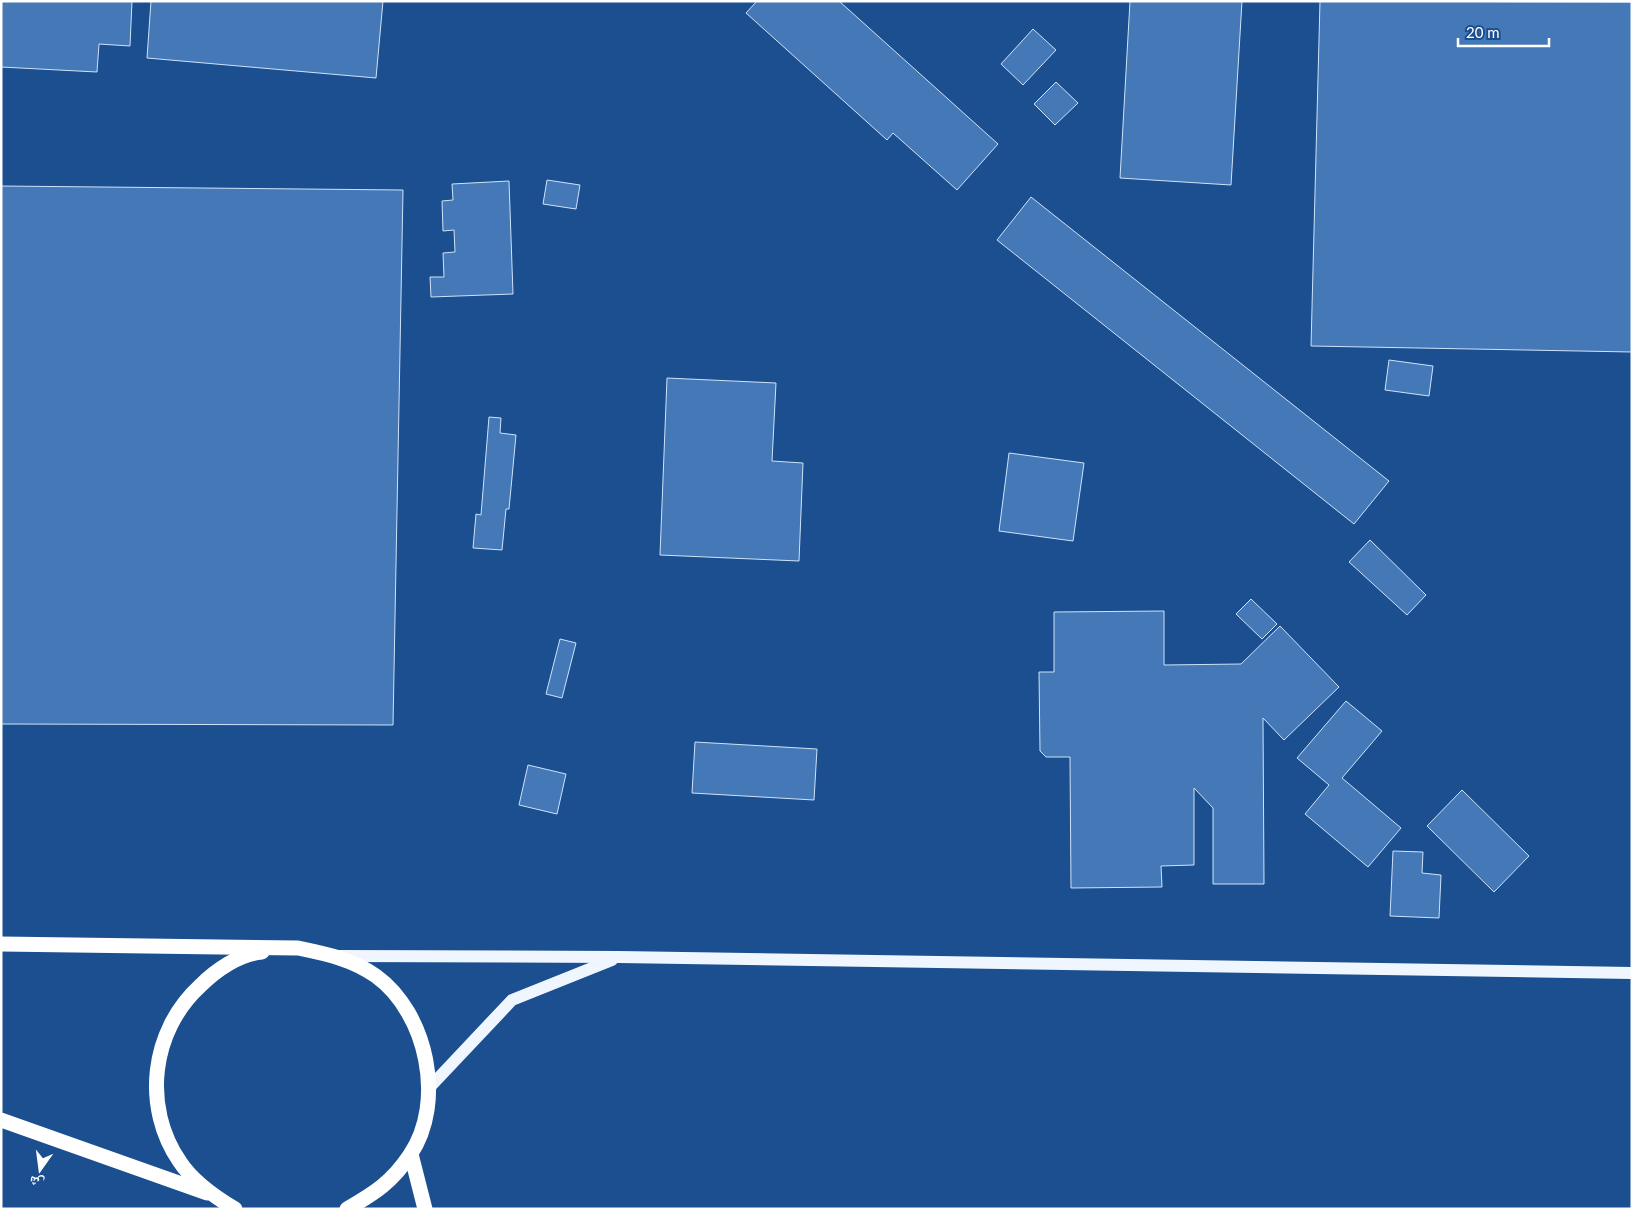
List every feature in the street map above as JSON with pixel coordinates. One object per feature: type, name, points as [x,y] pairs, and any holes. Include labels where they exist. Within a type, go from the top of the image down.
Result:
[{"type":"highway","points":[[1,944],[298,948],[340,956],[377,977],[406,1008],[424,1046],[429,1088],[424,1122],[411,1154],[381,1189],[347,1209]]},
{"type":"highway","points":[[210,1194],[180,1163],[161,1124],[155,1081],[163,1039],[184,1000],[216,971],[255,952],[298,948]]},
{"type":"highway","points":[[1,1120],[210,1194],[235,1209]]},
{"type":"highway","points":[[411,1154],[425,1209]]},
{"type":"main road","points":[[340,956],[619,957],[1632,973]]},
{"type":"main road","points":[[429,1088],[512,1000],[619,957]]},
{"type":"building","points":[[1,1],[132,1],[130,46],[99,44],[97,72],[1,67]]},
{"type":"building","points":[[151,1],[383,1],[376,78],[147,58]]},
{"type":"building","points":[[757,1],[839,1],[998,144],[957,190],[893,133],[887,140],[746,13]]},
{"type":"building","points":[[1130,1],[1242,1],[1231,185],[1120,178]]},
{"type":"building","points":[[1320,1],[1632,2],[1632,352],[1311,346]]},
{"type":"building","points":[[1033,29],[1056,50],[1023,85],[1001,64]]},
{"type":"building","points":[[1056,82],[1078,103],[1055,125],[1034,104]]},
{"type":"building","points":[[547,180],[580,185],[576,209],[543,204]]},
{"type":"building","points":[[509,181],[513,294],[431,297],[430,277],[444,277],[443,253],[455,252],[454,230],[443,231],[442,201],[453,200],[452,184]]},
{"type":"building","points":[[1,186],[403,190],[393,725],[1,724]]},
{"type":"building","points":[[1031,197],[1389,481],[1354,524],[997,240]]},
{"type":"building","points":[[1389,360],[1433,366],[1429,396],[1385,390]]},
{"type":"building","points":[[667,378],[776,383],[772,461],[803,463],[799,561],[660,555]]},
{"type":"building","points":[[489,417],[501,418],[500,433],[516,435],[509,509],[506,509],[502,550],[473,548],[476,514],[481,515]]},
{"type":"building","points":[[1009,453],[1084,463],[1073,541],[999,531]]},
{"type":"building","points":[[1370,540],[1426,595],[1407,615],[1349,562]]},
{"type":"building","points":[[1251,599],[1277,624],[1262,639],[1236,614]]},
{"type":"building","points":[[1164,611],[1164,665],[1241,664],[1280,626],[1339,687],[1284,740],[1263,718],[1264,884],[1213,884],[1213,808],[1194,788],[1194,865],[1161,866],[1162,887],[1071,888],[1070,757],[1046,757],[1040,751],[1039,672],[1054,672],[1054,612]]},
{"type":"building","points":[[560,639],[576,643],[562,698],[546,694]]},
{"type":"building","points":[[1346,701],[1382,731],[1342,778],[1401,828],[1368,867],[1305,814],[1329,785],[1297,758]]},
{"type":"building","points":[[695,742],[817,749],[814,800],[692,793]]},
{"type":"building","points":[[528,765],[566,774],[557,814],[519,805]]},
{"type":"building","points":[[1462,790],[1529,856],[1494,892],[1427,826]]},
{"type":"building","points":[[1393,851],[1423,852],[1422,873],[1441,875],[1439,918],[1390,916]]}]
